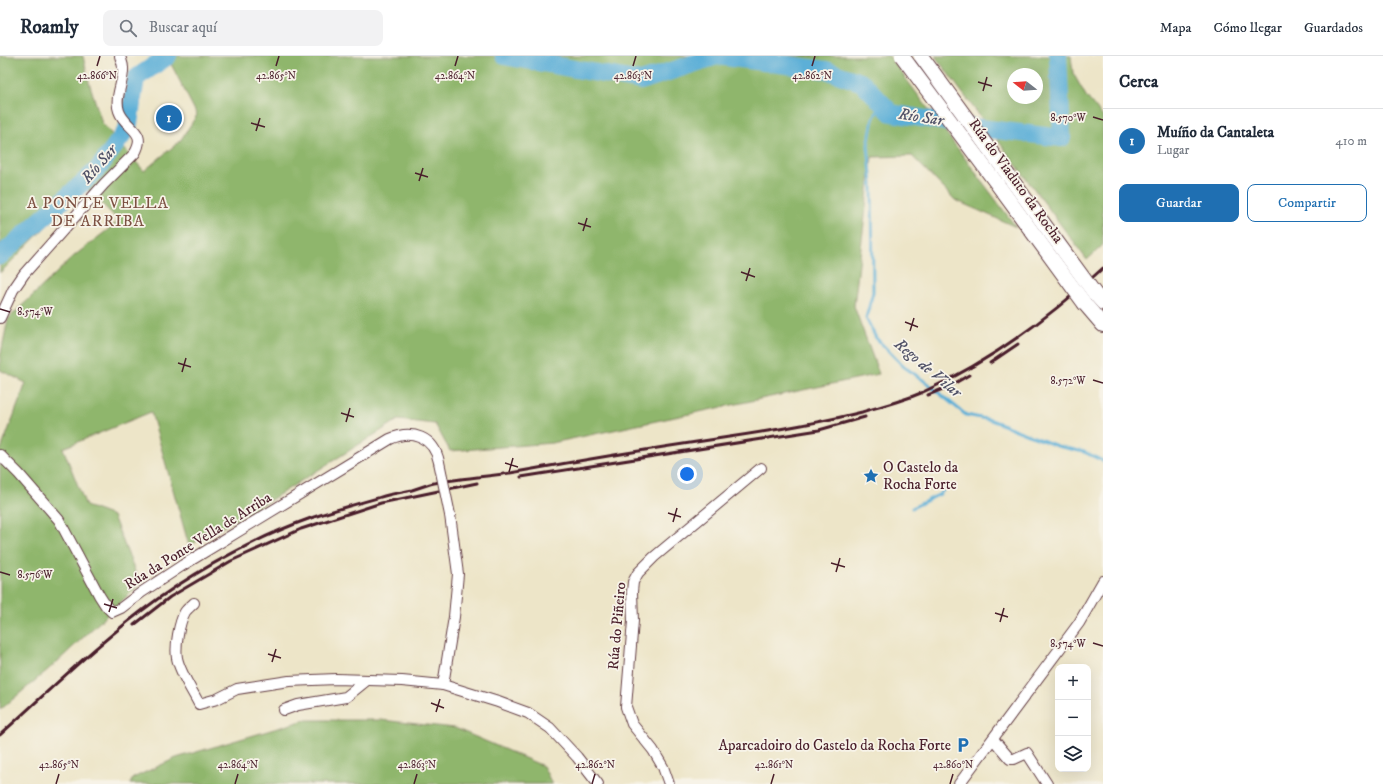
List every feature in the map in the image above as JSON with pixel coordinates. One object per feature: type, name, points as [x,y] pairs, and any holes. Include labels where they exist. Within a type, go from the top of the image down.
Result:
[{"type":"highway","name":"Rúa do Viaduto da Rocha","points":[[902,56],[991,174],[1102,327]]},
{"type":"highway","name":"Rúa do Viaduto da Rocha","points":[[921,56],[1100,296]]},
{"type":"street","points":[[0,318],[13,290],[24,274],[104,184],[135,153],[140,141],[138,136],[122,118],[118,107],[123,72],[120,56]]},
{"type":"street","name":"Rúa da Ponte Vella de Arriba","points":[[0,455],[59,520],[99,595],[112,612],[121,608],[176,569],[390,438],[404,434],[412,434],[421,437],[434,448],[439,462],[450,515],[458,574],[454,618],[443,685]]},
{"type":"street","name":"Rúa do Piñeiro","points":[[669,784],[653,750],[632,724],[626,707],[633,621],[633,582],[638,573],[654,557],[761,468]]},
{"type":"street","points":[[959,784],[1079,623],[1103,581]]},
{"type":"street","points":[[194,603],[185,612],[182,620],[177,637],[176,651],[180,666],[199,704],[217,699],[237,689],[289,681],[336,679],[443,685],[528,713],[550,728],[577,757],[598,784]]},
{"type":"street","points":[[284,710],[298,705],[346,698],[367,680]]},
{"type":"street","points":[[993,739],[1010,759],[1014,759],[1027,753],[1046,784]]},
{"type":"green space","points":[[0,56],[83,56],[89,82],[102,123],[144,171],[180,141],[197,115],[167,56],[889,56],[1016,227],[955,200],[912,156],[872,157],[854,306],[879,374],[552,443],[450,451],[435,424],[398,420],[269,501],[189,546],[151,412],[63,448],[86,506],[113,516],[140,584],[56,663],[0,710],[0,452],[26,383],[0,370],[0,358],[8,319],[74,256],[119,221],[85,187],[0,273]]},
{"type":"green space","points":[[935,56],[1071,56],[1073,73],[1086,96],[1103,117],[1103,245],[1087,260]]},
{"type":"green space","points":[[305,720],[381,720],[455,728],[543,766],[552,784],[130,784],[133,778],[176,758]]},
{"type":"waterway","name":"Río Sar","points":[[0,256],[97,170],[126,131],[129,123],[136,78],[168,56]]},
{"type":"waterway","name":"Río Sar","points":[[504,56],[641,81],[717,56],[826,70],[863,83],[891,113],[980,128],[1062,138],[1058,56]]},
{"type":"waterway","name":"Rego de Vilar","points":[[882,103],[873,119],[868,145],[872,184],[873,292],[866,318],[876,338],[903,366],[923,380],[966,415],[991,420],[1057,446],[1084,452],[1103,461]]},
{"type":"waterway","points":[[912,508],[940,494],[947,486]]},
{"type":"railway","points":[[0,735],[97,647],[159,598],[176,586],[232,553],[292,525],[340,509],[430,484],[505,474],[753,434],[862,412],[899,401],[921,393],[946,381],[994,353],[1039,322],[1103,268]]},
{"type":"railway","points":[[990,363],[1018,344]]},
{"type":"railway","points":[[928,395],[950,386],[969,375]]},
{"type":"railway","points":[[521,477],[819,430],[865,417]]},
{"type":"railway","points":[[134,625],[170,597],[231,561],[301,529],[381,503],[477,483]]},
{"type":"place","name":"Muíño da Cantaleta","points":[[169,118]]},
{"type":"place","name":"O Castelo da Rocha Forte","points":[[871,476]]},
{"type":"place","name":"Aparcadoiro do Castelo da Rocha Forte","points":[[963,745]]},
{"type":"district","name":"A PONTE VELLA DE ARRIBA","points":[[98,212]]}]
